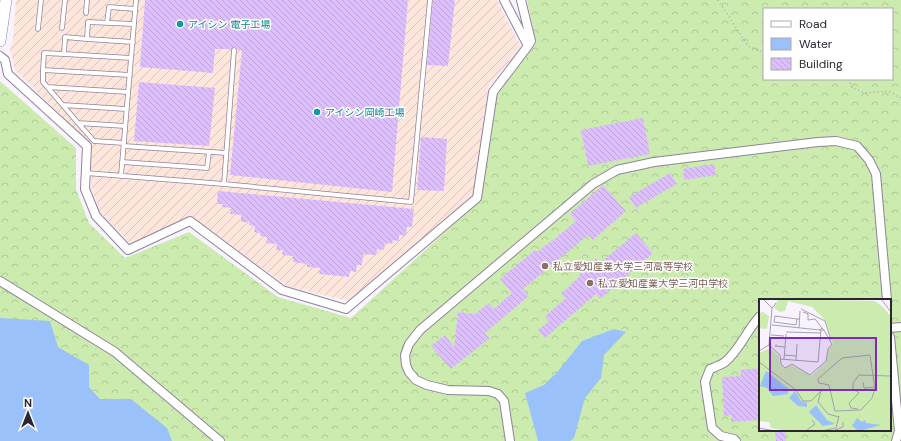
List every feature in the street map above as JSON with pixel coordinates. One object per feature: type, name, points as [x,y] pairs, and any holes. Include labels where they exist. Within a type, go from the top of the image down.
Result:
[{"type":"street","points":[[0,41],[6,0]]},
{"type":"street","points":[[504,0],[528,46]]},
{"type":"street","points":[[0,56],[5,60],[8,74],[87,146],[85,189],[96,216],[128,250],[190,221],[282,290],[346,309],[477,198],[493,92],[532,41],[521,0]]},
{"type":"street","points":[[510,441],[504,401],[498,394],[490,390],[448,390],[427,385],[416,380],[409,372],[406,365],[406,355],[409,344],[420,330],[581,194],[593,184],[616,170],[654,162],[818,142],[836,141],[857,146],[869,160],[876,174],[887,299]]},
{"type":"street","points":[[0,281],[116,352],[220,441]]},
{"type":"street","points":[[736,441],[734,439],[721,436],[712,428],[705,382],[710,369],[724,363],[734,353],[759,317]]},
{"type":"street","points":[[891,328],[901,327]]},
{"type":"street","points":[[891,357],[894,416],[899,431],[896,441]]},
{"type":"lane","points":[[38,29],[41,0]]},
{"type":"lane","points":[[62,28],[65,0]]},
{"type":"lane","points":[[86,13],[87,0]]},
{"type":"lane","points":[[121,176],[136,0]]},
{"type":"lane","points":[[86,173],[224,184],[411,202],[430,0]]},
{"type":"lane","points":[[107,23],[109,7],[135,9]]},
{"type":"lane","points":[[87,39],[88,22],[134,24]]},
{"type":"lane","points":[[64,54],[65,37],[133,42]]},
{"type":"lane","points":[[224,184],[234,50]]},
{"type":"lane","points":[[131,58],[44,53],[43,82],[94,141],[124,145],[226,153]]},
{"type":"lane","points":[[43,70],[130,74]]},
{"type":"lane","points":[[47,87],[128,92]]},
{"type":"lane","points":[[63,105],[126,109]]},
{"type":"lane","points":[[78,123],[125,126]]},
{"type":"lane","points":[[122,162],[207,168],[209,152]]},
{"type":"path","points":[[718,0],[748,46],[763,53]]},
{"type":"path","points":[[849,80],[852,88],[866,94],[888,91],[901,98]]},
{"type":"shaded area","points":[[16,0],[497,0],[521,47],[488,87],[473,196],[347,301],[287,286],[191,216],[131,244],[100,212],[91,187],[92,146],[15,70],[10,50],[13,38]]},
{"type":"green space","points":[[527,0],[901,0],[901,441],[0,441],[0,81],[76,148],[76,189],[89,223],[125,258],[189,232],[278,297],[351,318],[481,199],[494,98],[536,43]]},
{"type":"water","points":[[0,318],[50,321],[58,347],[89,365],[89,387],[100,399],[131,399],[167,428],[172,441],[0,441]]},
{"type":"water","points":[[614,329],[626,332],[604,355],[601,378],[585,398],[574,438],[570,441],[538,441],[525,393],[544,385],[559,370],[582,341]]},
{"type":"building","name":"アイシン岡崎工場","points":[[145,0],[408,0],[392,192],[230,175],[242,50],[237,50],[236,47],[231,49],[215,49],[213,73],[140,67]]},
{"type":"building","points":[[433,0],[455,0],[448,66],[427,65]]},
{"type":"building","points":[[139,82],[215,88],[209,146],[134,141]]},
{"type":"building","points":[[643,118],[650,154],[588,166],[581,130]]},
{"type":"building","points":[[421,137],[447,139],[444,191],[417,190]]},
{"type":"building","points":[[714,164],[716,175],[684,180],[683,169]]},
{"type":"building","points":[[670,173],[677,184],[637,207],[637,210],[629,197]]},
{"type":"building","points":[[603,185],[626,211],[593,240],[588,235],[523,289],[529,296],[485,333],[490,338],[451,369],[431,346],[445,335],[454,347],[458,312],[475,314],[489,303],[494,309],[512,293],[500,279],[535,250],[537,252],[576,221],[570,214]]},
{"type":"building","points":[[218,191],[414,209],[412,227],[407,227],[406,236],[399,235],[399,241],[393,240],[392,244],[385,243],[384,250],[377,249],[376,255],[363,254],[362,265],[357,265],[356,272],[350,271],[349,277],[319,274],[320,268],[307,267],[307,264],[293,262],[293,256],[282,255],[283,250],[276,250],[277,244],[266,243],[267,237],[260,236],[260,233],[254,232],[255,226],[249,225],[249,222],[241,222],[241,215],[230,214],[231,208],[222,207],[223,204],[217,204]]},
{"type":"building","points":[[636,233],[653,253],[600,299],[596,294],[545,338],[538,330],[549,321],[545,316],[566,298],[561,294],[596,259],[600,263]]},
{"type":"building","points":[[759,368],[759,420],[731,422],[731,415],[724,416],[722,377],[741,376],[740,370]]},
{"type":"building","points":[[775,431],[786,431],[786,441],[776,441]]},
{"type":"place","name":"アイシン 電子工場","points":[[180,24]]},
{"type":"place","name":"アイシン岡崎工場","points":[[317,112]]},
{"type":"place","name":"私立愛知産業大学三河高等学校","points":[[545,266]]},
{"type":"place","name":"私立愛知産業大学三河中学校","points":[[590,283]]}]
